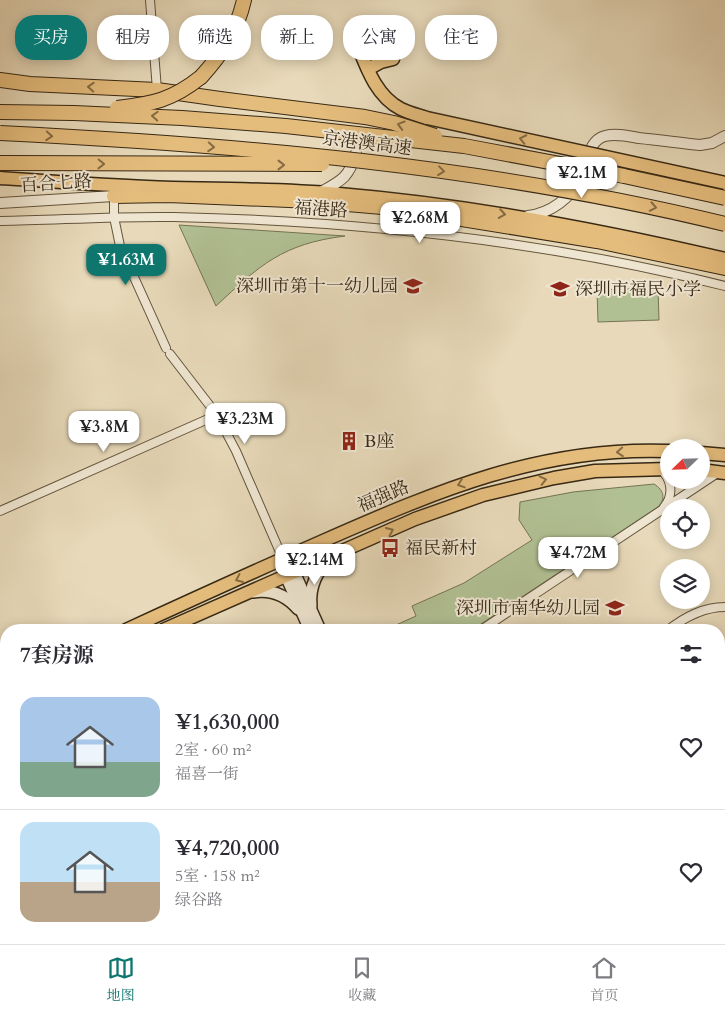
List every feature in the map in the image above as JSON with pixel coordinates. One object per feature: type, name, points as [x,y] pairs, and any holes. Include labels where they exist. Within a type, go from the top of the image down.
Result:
[{"type":"highway","points":[[74,113],[139,106],[178,94],[201,77],[230,41],[244,0]]},
{"type":"highway","points":[[0,80],[30,84],[157,90],[378,119],[409,127],[464,146]]},
{"type":"highway","points":[[0,102],[45,112]]},
{"type":"highway","name":"京港澳高速","points":[[0,112],[182,118],[286,126],[464,146],[725,198]]},
{"type":"highway","name":"京港澳高速","points":[[0,133],[267,151],[393,165],[510,181],[660,208],[725,224]]},
{"type":"highway","points":[[0,163],[393,165]]},
{"type":"highway","points":[[677,173],[725,189]]},
{"type":"highway","points":[[114,196],[312,200],[394,208],[596,240],[725,268]]},
{"type":"main road","points":[[364,60],[380,90],[393,104],[427,118],[725,183]]},
{"type":"main road","points":[[368,69],[390,60]]},
{"type":"main road","points":[[0,178],[114,186],[276,190],[385,198],[522,217],[609,233],[725,259]]},
{"type":"main road","name":"福强路","points":[[139,624],[431,495],[499,472],[572,456],[629,451],[660,451]]},
{"type":"main road","points":[[710,454],[725,455]]},
{"type":"main road","name":"福强路","points":[[176,624],[415,519],[483,495],[554,478],[595,471],[660,469]]},
{"type":"main road","points":[[309,624],[308,613],[314,583],[325,562],[333,556]]},
{"type":"main road","points":[[283,559],[308,613],[316,624]]},
{"type":"main road","points":[[249,592],[270,591],[280,594],[308,613]]},
{"type":"street","points":[[150,0],[157,90]]},
{"type":"street","points":[[522,217],[541,214],[550,210],[566,197],[582,176],[594,143],[600,138],[616,135],[700,145],[712,143],[725,136]]},
{"type":"street","points":[[319,193],[335,184],[349,172],[356,153]]},
{"type":"street","points":[[114,196],[114,217],[120,246],[168,351],[217,415],[236,452],[283,559]]},
{"type":"street","name":"百合七路","points":[[0,203],[114,196]]},
{"type":"street","name":"福港路","points":[[0,221],[175,217],[367,227],[442,234],[629,264],[725,286]]},
{"type":"street","points":[[0,511],[217,415]]},
{"type":"street","points":[[679,499],[722,472]]},
{"type":"street","points":[[490,624],[660,511]]},
{"type":"street","points":[[676,624],[699,611],[725,606]]},
{"type":"green space","points":[[179,225],[345,236],[304,245],[273,259],[246,279],[216,306]]},
{"type":"green space","points":[[658,288],[659,320],[598,322],[597,290]]},
{"type":"green space","points":[[654,484],[663,495],[658,507],[481,624],[398,624],[416,616],[412,606],[464,583],[532,540],[519,520],[520,502],[573,492]]},
{"type":"place","name":"深圳市第十一幼儿园","points":[[413,286]]},
{"type":"place","name":"深圳市福民小学","points":[[560,289]]},
{"type":"place","name":"B座","points":[[349,441]]},
{"type":"place","name":"福民新村","points":[[390,548]]},
{"type":"place","name":"深圳市南华幼儿园","points":[[615,608]]}]
